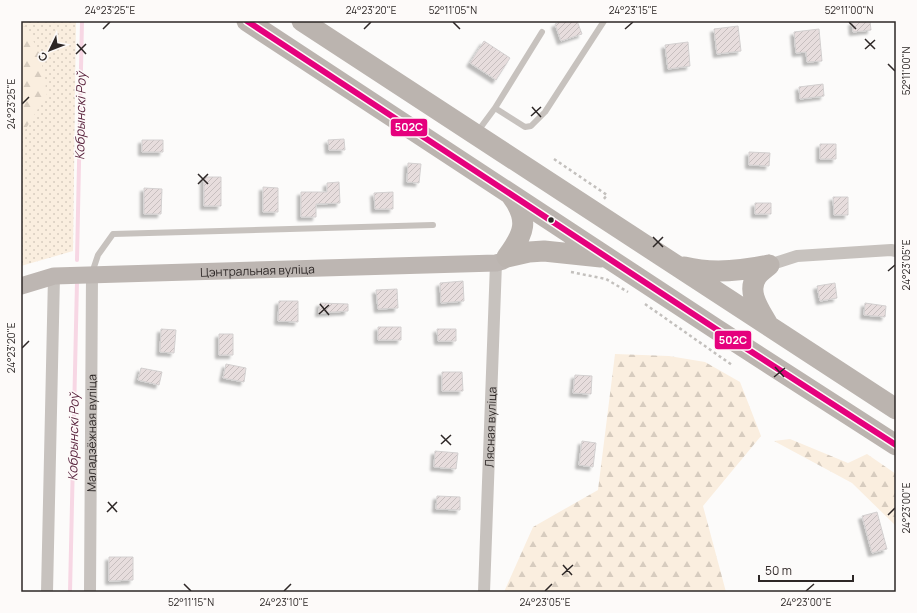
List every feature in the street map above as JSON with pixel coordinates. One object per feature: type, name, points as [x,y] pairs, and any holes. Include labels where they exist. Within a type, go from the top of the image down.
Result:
[{"type":"highway","points":[[247,21],[511,195],[896,445]]},
{"type":"highway","points":[[302,21],[896,409]]},
{"type":"highway","points":[[502,260],[520,239],[523,223],[519,206],[511,195]]},
{"type":"highway","points":[[502,260],[529,252],[544,250],[609,259]]},
{"type":"highway","points":[[678,266],[692,269],[725,271],[750,269],[770,265]]},
{"type":"highway","points":[[767,324],[754,300],[752,286],[758,275],[770,265]]},
{"type":"street","points":[[770,265],[797,256],[891,250],[896,251]]},
{"type":"street","name":"Цэнтральная вуліца","points":[[21,286],[54,276],[502,260]]},
{"type":"street","name":"Лясная вуліца","points":[[484,592],[502,260]]},
{"type":"street","name":"Маладзёжная вуліца","points":[[90,592],[92,275]]},
{"type":"street","points":[[47,592],[54,276]]},
{"type":"lane","points":[[494,108],[525,127],[531,126],[545,112],[604,21]]},
{"type":"lane","points":[[476,135],[542,32]]},
{"type":"lane","points":[[92,275],[98,255],[113,234],[433,225]]},
{"type":"green space","points":[[21,21],[76,21],[73,251],[21,266]]},
{"type":"green space","points":[[21,21],[40,52],[47,94],[25,130],[21,132]]},
{"type":"green space","points":[[615,354],[669,356],[705,362],[740,382],[761,436],[703,506],[726,592],[504,592],[533,527],[598,490]]},
{"type":"green space","points":[[790,439],[848,463],[867,454],[896,474],[896,526],[852,483],[774,441]]},
{"type":"building","points":[[563,21],[577,21],[582,34],[561,41],[555,24]]},
{"type":"building","points":[[870,21],[871,30],[853,32],[852,22]]},
{"type":"building","points":[[738,26],[741,51],[717,54],[714,29]]},
{"type":"building","points":[[819,29],[822,61],[807,62],[806,52],[796,53],[794,32]]},
{"type":"building","points":[[484,41],[510,58],[496,80],[470,63]]},
{"type":"building","points":[[688,42],[690,66],[668,69],[665,45]]},
{"type":"building","points":[[823,84],[824,96],[800,99],[799,87]]},
{"type":"building","points":[[344,139],[345,150],[329,150],[328,140]]},
{"type":"building","points":[[142,140],[163,140],[163,152],[142,152]]},
{"type":"building","points":[[820,144],[836,144],[836,159],[820,159]]},
{"type":"building","points":[[749,152],[770,153],[769,166],[749,165]]},
{"type":"building","points":[[408,163],[421,164],[419,183],[407,182]]},
{"type":"building","points":[[204,177],[221,177],[221,206],[204,206]]},
{"type":"building","points":[[339,182],[340,203],[316,204],[316,217],[301,217],[301,192],[327,192],[327,183]]},
{"type":"building","points":[[263,187],[278,188],[278,212],[263,212]]},
{"type":"building","points":[[144,188],[162,189],[161,214],[144,214]]},
{"type":"building","points":[[393,192],[393,209],[375,209],[374,193]]},
{"type":"building","points":[[833,197],[848,197],[848,215],[834,215]]},
{"type":"building","points":[[755,203],[771,203],[771,214],[755,214]]},
{"type":"building","points":[[463,281],[464,301],[441,303],[440,283]]},
{"type":"building","points":[[835,283],[837,298],[820,301],[817,286]]},
{"type":"building","points":[[397,289],[398,308],[378,309],[376,290]]},
{"type":"building","points":[[279,301],[298,301],[298,322],[278,321]]},
{"type":"building","points":[[320,303],[348,304],[348,311],[319,313]]},
{"type":"building","points":[[865,303],[886,306],[885,317],[864,315]]},
{"type":"building","points":[[378,327],[401,327],[401,340],[378,340]]},
{"type":"building","points":[[161,329],[176,330],[174,353],[160,352]]},
{"type":"building","points":[[437,329],[456,329],[456,341],[438,341]]},
{"type":"building","points":[[219,334],[233,334],[233,355],[219,355]]},
{"type":"building","points":[[226,364],[246,368],[244,382],[223,378]]},
{"type":"building","points":[[141,368],[162,372],[159,385],[138,380]]},
{"type":"building","points":[[442,372],[462,372],[463,391],[442,391]]},
{"type":"building","points":[[575,375],[592,376],[591,394],[573,393]]},
{"type":"building","points":[[582,441],[596,443],[593,467],[579,465]]},
{"type":"building","points":[[435,451],[458,453],[456,469],[434,467]]},
{"type":"building","points":[[437,496],[460,497],[460,510],[436,509]]},
{"type":"building","points":[[877,512],[887,549],[872,553],[862,516]]},
{"type":"building","points":[[109,557],[133,557],[133,580],[109,581]]},
{"type":"waterway","name":"Кобрынскі Роў","points":[[77,260],[82,21]]},
{"type":"waterway","name":"Кобрынскі Роў","points":[[70,592],[77,282]]},
{"type":"transit line","name":"502С","points":[[247,21],[716,329],[896,445]]}]
